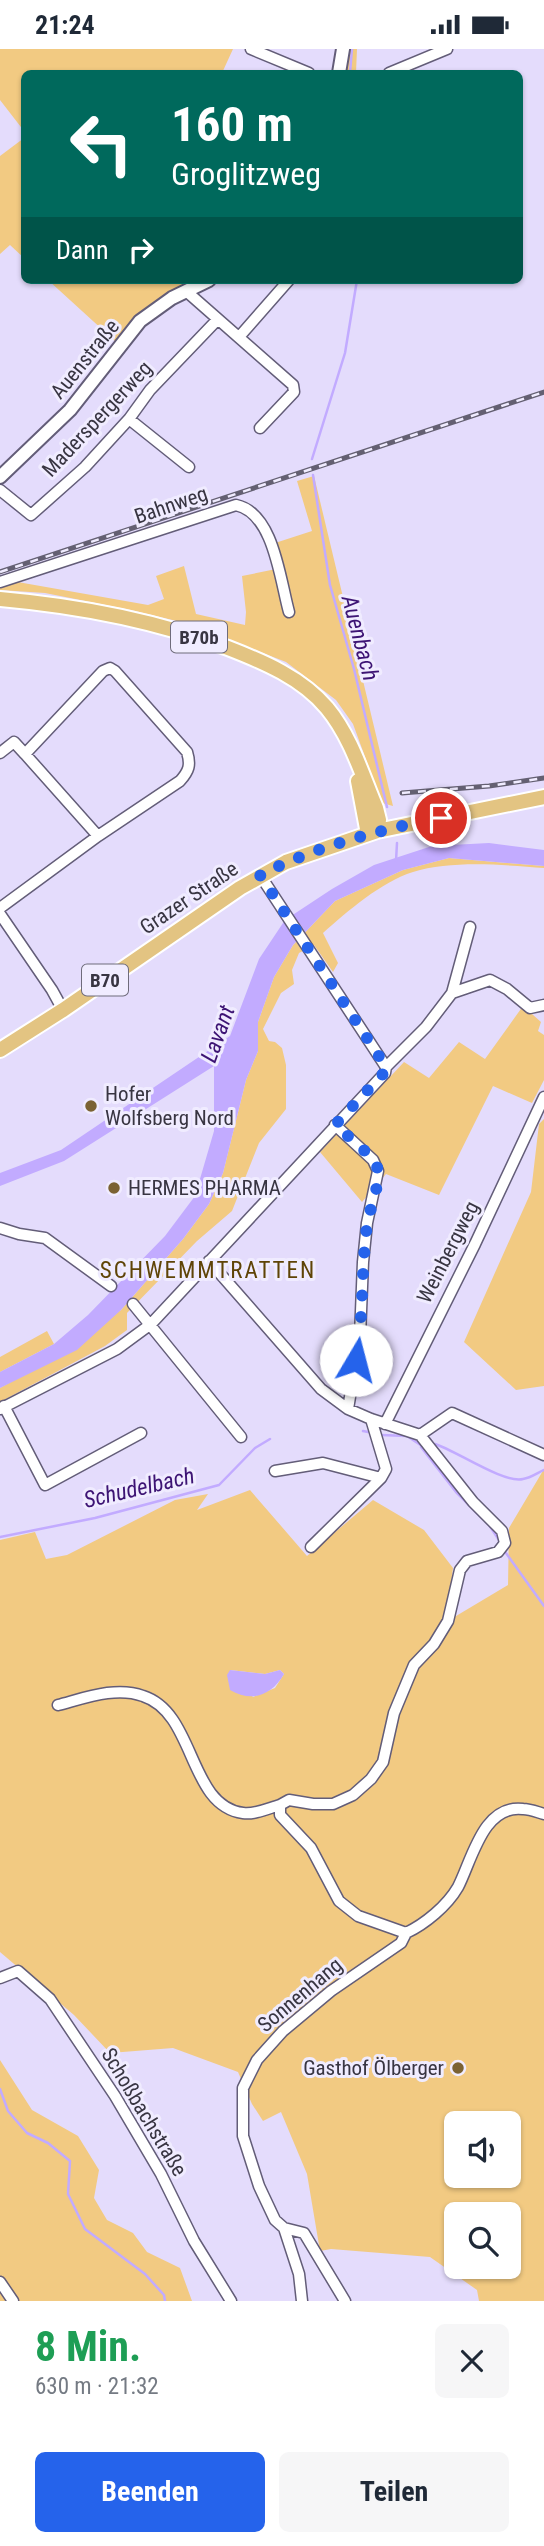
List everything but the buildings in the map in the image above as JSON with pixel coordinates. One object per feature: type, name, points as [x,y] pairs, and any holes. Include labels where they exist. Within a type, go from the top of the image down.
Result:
[{"type":"main road","name":"B70b","points":[[0,599],[52,603],[115,614],[188,633],[251,657],[290,676],[314,693],[342,728],[376,809],[379,820],[372,832]]},
{"type":"main road","name":"B70b","points":[[354,755],[372,832]]},
{"type":"main road","name":"Grazer Straße","points":[[0,1050],[260,875],[306,854],[372,832],[544,797]]},
{"type":"main road","points":[[376,809],[391,817],[441,818]]},
{"type":"street","points":[[251,49],[302,70]]},
{"type":"street","points":[[340,70],[343,49]]},
{"type":"street","points":[[396,70],[447,49]]},
{"type":"street","name":"Auenstraße","points":[[0,477],[70,410],[141,321],[160,305],[201,284]]},
{"type":"street","points":[[239,337],[285,284]]},
{"type":"street","points":[[186,291],[293,385],[293,392],[260,428]]},
{"type":"street","name":"Maderspergerweg","points":[[0,490],[31,515],[85,467],[129,419],[150,390],[218,319]]},
{"type":"street","points":[[129,419],[188,467]]},
{"type":"street","name":"Bahnweg","points":[[0,582],[236,505],[249,510],[268,532],[289,612]]},
{"type":"street","points":[[0,908],[97,836],[180,781],[190,768],[187,752],[110,668],[103,671],[25,754]]},
{"type":"street","points":[[0,753],[14,743],[97,836]]},
{"type":"street","points":[[260,875],[386,1067]]},
{"type":"street","points":[[0,914],[63,1010]]},
{"type":"street","points":[[141,1433],[45,1485],[2,1408],[117,1349],[151,1324],[384,1073],[386,1067],[426,1027],[452,993],[470,927]]},
{"type":"street","points":[[452,993],[489,980],[508,989],[530,1008],[544,1005]]},
{"type":"street","name":"Weinbergweg","points":[[385,1424],[475,1244],[544,1097]]},
{"type":"street","points":[[335,1125],[373,1160],[378,1171],[367,1223],[360,1336],[348,1409]]},
{"type":"street","points":[[0,1228],[45,1238],[111,1286]]},
{"type":"street","points":[[58,1705],[105,1693],[141,1695],[160,1703],[174,1719],[219,1804],[244,1814],[280,1805],[289,1800],[333,1804],[353,1795],[371,1779],[383,1762],[394,1713],[414,1665],[449,1621],[460,1570],[467,1561],[498,1552],[505,1543],[502,1531],[473,1502],[420,1434],[348,1409],[321,1389],[209,1261]]},
{"type":"street","points":[[133,1304],[241,1437]]},
{"type":"street","points":[[420,1434],[452,1413],[544,1455]]},
{"type":"street","points":[[311,1546],[381,1478],[386,1469],[371,1419]]},
{"type":"street","points":[[275,1471],[323,1463],[381,1478]]},
{"type":"street","points":[[280,1805],[280,1815],[311,1848],[339,1901],[358,1916],[405,1933]]},
{"type":"street","name":"Sonnenhang","points":[[302,2301],[299,2274],[284,2228],[275,2220],[259,2186],[243,2136],[243,2088],[257,2060],[283,2031],[331,1991],[401,1943],[405,1933],[422,1925],[457,1889],[481,1836],[499,1814],[520,1808],[544,1814]]},
{"type":"street","name":"Schoßbachstraße","points":[[0,1978],[18,1972],[50,1999],[115,2097],[161,2174],[194,2241],[231,2301]]},
{"type":"street","points":[[284,2228],[304,2233],[345,2301]]},
{"type":"street","points":[[0,2282],[13,2301]]},
{"type":"shaded area","points":[[0,49],[233,49],[223,70],[21,70],[21,127],[0,100]]},
{"type":"shaded area","points":[[349,49],[357,49],[356,70],[346,70]]},
{"type":"shaded area","points":[[21,140],[21,255],[10,245],[0,254],[0,156]]},
{"type":"shaded area","points":[[52,284],[187,284],[152,304],[116,342]]},
{"type":"shaded area","points":[[314,476],[393,806],[382,803],[353,724],[336,700],[286,662],[189,624],[45,593],[0,590],[0,586],[12,581],[148,605],[164,599],[156,576],[184,566],[196,614],[245,625],[242,576],[281,568],[275,543],[312,531],[297,481]]},
{"type":"shaded area","points":[[489,843],[544,850],[544,866],[449,858],[403,870],[335,901],[293,945],[274,977],[258,1022],[258,1051],[246,1080],[223,1173],[209,1204],[183,1239],[121,1310],[77,1350],[0,1388],[0,1372],[54,1344],[88,1315],[165,1236],[195,1196],[214,1131],[214,1066],[64,1161],[0,1186],[0,1173],[61,1150],[230,1036],[259,959],[285,920],[374,865],[432,846]]},
{"type":"shaded area","points":[[449,858],[544,868],[461,865],[413,872],[377,890],[323,933],[338,963],[333,972],[314,945],[299,953],[292,970],[294,984],[281,993],[263,1029],[269,1041],[282,1048],[286,1065],[286,1109],[259,1143],[232,1211],[197,1241],[127,1313],[127,1330],[105,1346],[0,1402],[0,1388],[121,1310],[183,1239],[209,1204],[223,1173],[246,1080],[258,1051],[258,1022],[274,977],[293,945],[335,901],[403,870]]},
{"type":"shaded area","points":[[523,1006],[541,1022],[538,1031],[544,1035],[544,1080],[532,1103],[493,1086],[439,1195],[386,1174],[362,1202],[320,1152],[404,1062],[429,1078],[459,1042],[485,1059]]},
{"type":"shaded area","points":[[544,1119],[544,1386],[516,1390],[464,1342],[531,1192],[539,1124]]},
{"type":"shaded area","points":[[47,1331],[54,1344],[0,1372],[0,1357]]},
{"type":"shaded area","points":[[544,1469],[544,2301],[479,2301],[477,2290],[461,2279],[521,2279],[521,2202],[444,2202],[444,2267],[430,2257],[331,2249],[320,2251],[307,2174],[281,2112],[263,2121],[238,2072],[173,2048],[110,2053],[74,2015],[0,1952],[0,1540],[35,1532],[46,1559],[67,1555],[175,1500],[208,1494],[197,1510],[250,1490],[307,1556],[373,1500],[424,1530],[453,1568],[446,1622],[508,1585],[509,1528]],"holes":[[[230,1670],[265,1674],[280,1670],[284,1674],[275,1688],[253,1697]]]},
{"type":"shaded area","points":[[230,1670],[265,1674],[280,1670],[284,1674],[267,1692],[246,1696],[230,1690],[227,1675]]},
{"type":"shaded area","points":[[0,2060],[32,2110],[78,2136],[99,2170],[94,2198],[107,2220],[133,2233],[147,2252],[180,2268],[192,2301],[0,2301]]},
{"type":"waterway","name":"Auenbach","points":[[350,70],[352,49]]},
{"type":"waterway","name":"Auenbach","points":[[312,459],[345,353],[356,284]]},
{"type":"waterway","name":"Auenbach","points":[[313,475],[330,585],[354,669],[387,807]]},
{"type":"waterway","name":"Auenbach","points":[[396,861],[397,843]]},
{"type":"waterway","name":"Schudelbach","points":[[363,1431],[368,1432]]},
{"type":"waterway","name":"Schudelbach","points":[[381,1435],[407,1436],[422,1446]]},
{"type":"waterway","name":"Schudelbach","points":[[0,1537],[95,1518],[219,1485],[255,1448],[270,1439]]},
{"type":"waterway","name":"Schudelbach","points":[[435,1444],[492,1472],[515,1479],[529,1478],[544,1470]]},
{"type":"waterway","points":[[421,1447],[456,1492],[482,1518]]},
{"type":"waterway","points":[[489,1525],[499,1540]]},
{"type":"waterway","points":[[506,1553],[544,1606]]},
{"type":"waterway","points":[[0,2089],[8,2111],[27,2133],[48,2143],[70,2161],[68,2194],[85,2229],[145,2274],[164,2295],[165,2301]]},
{"type":"railway","points":[[0,572],[544,392]]},
{"type":"railway","points":[[402,793],[489,786],[544,778]]},
{"type":"place","name":"Hofer Wolfsberg Nord","points":[[91,1106]]},
{"type":"place","name":"HERMES PHARMA","points":[[114,1188]]},
{"type":"place","name":"Gasthof Ölberger","points":[[458,2068]]},
{"type":"district","name":"SCHWEMMTRATTEN","points":[[208,1270]]},
{"type":"route","points":[[356,1360],[367,1223],[378,1171],[373,1160],[335,1125],[384,1073],[386,1067],[260,875],[306,854],[377,831],[441,818]]},
{"type":"water label","name":"Lavant","points":[[218,1034]]}]
